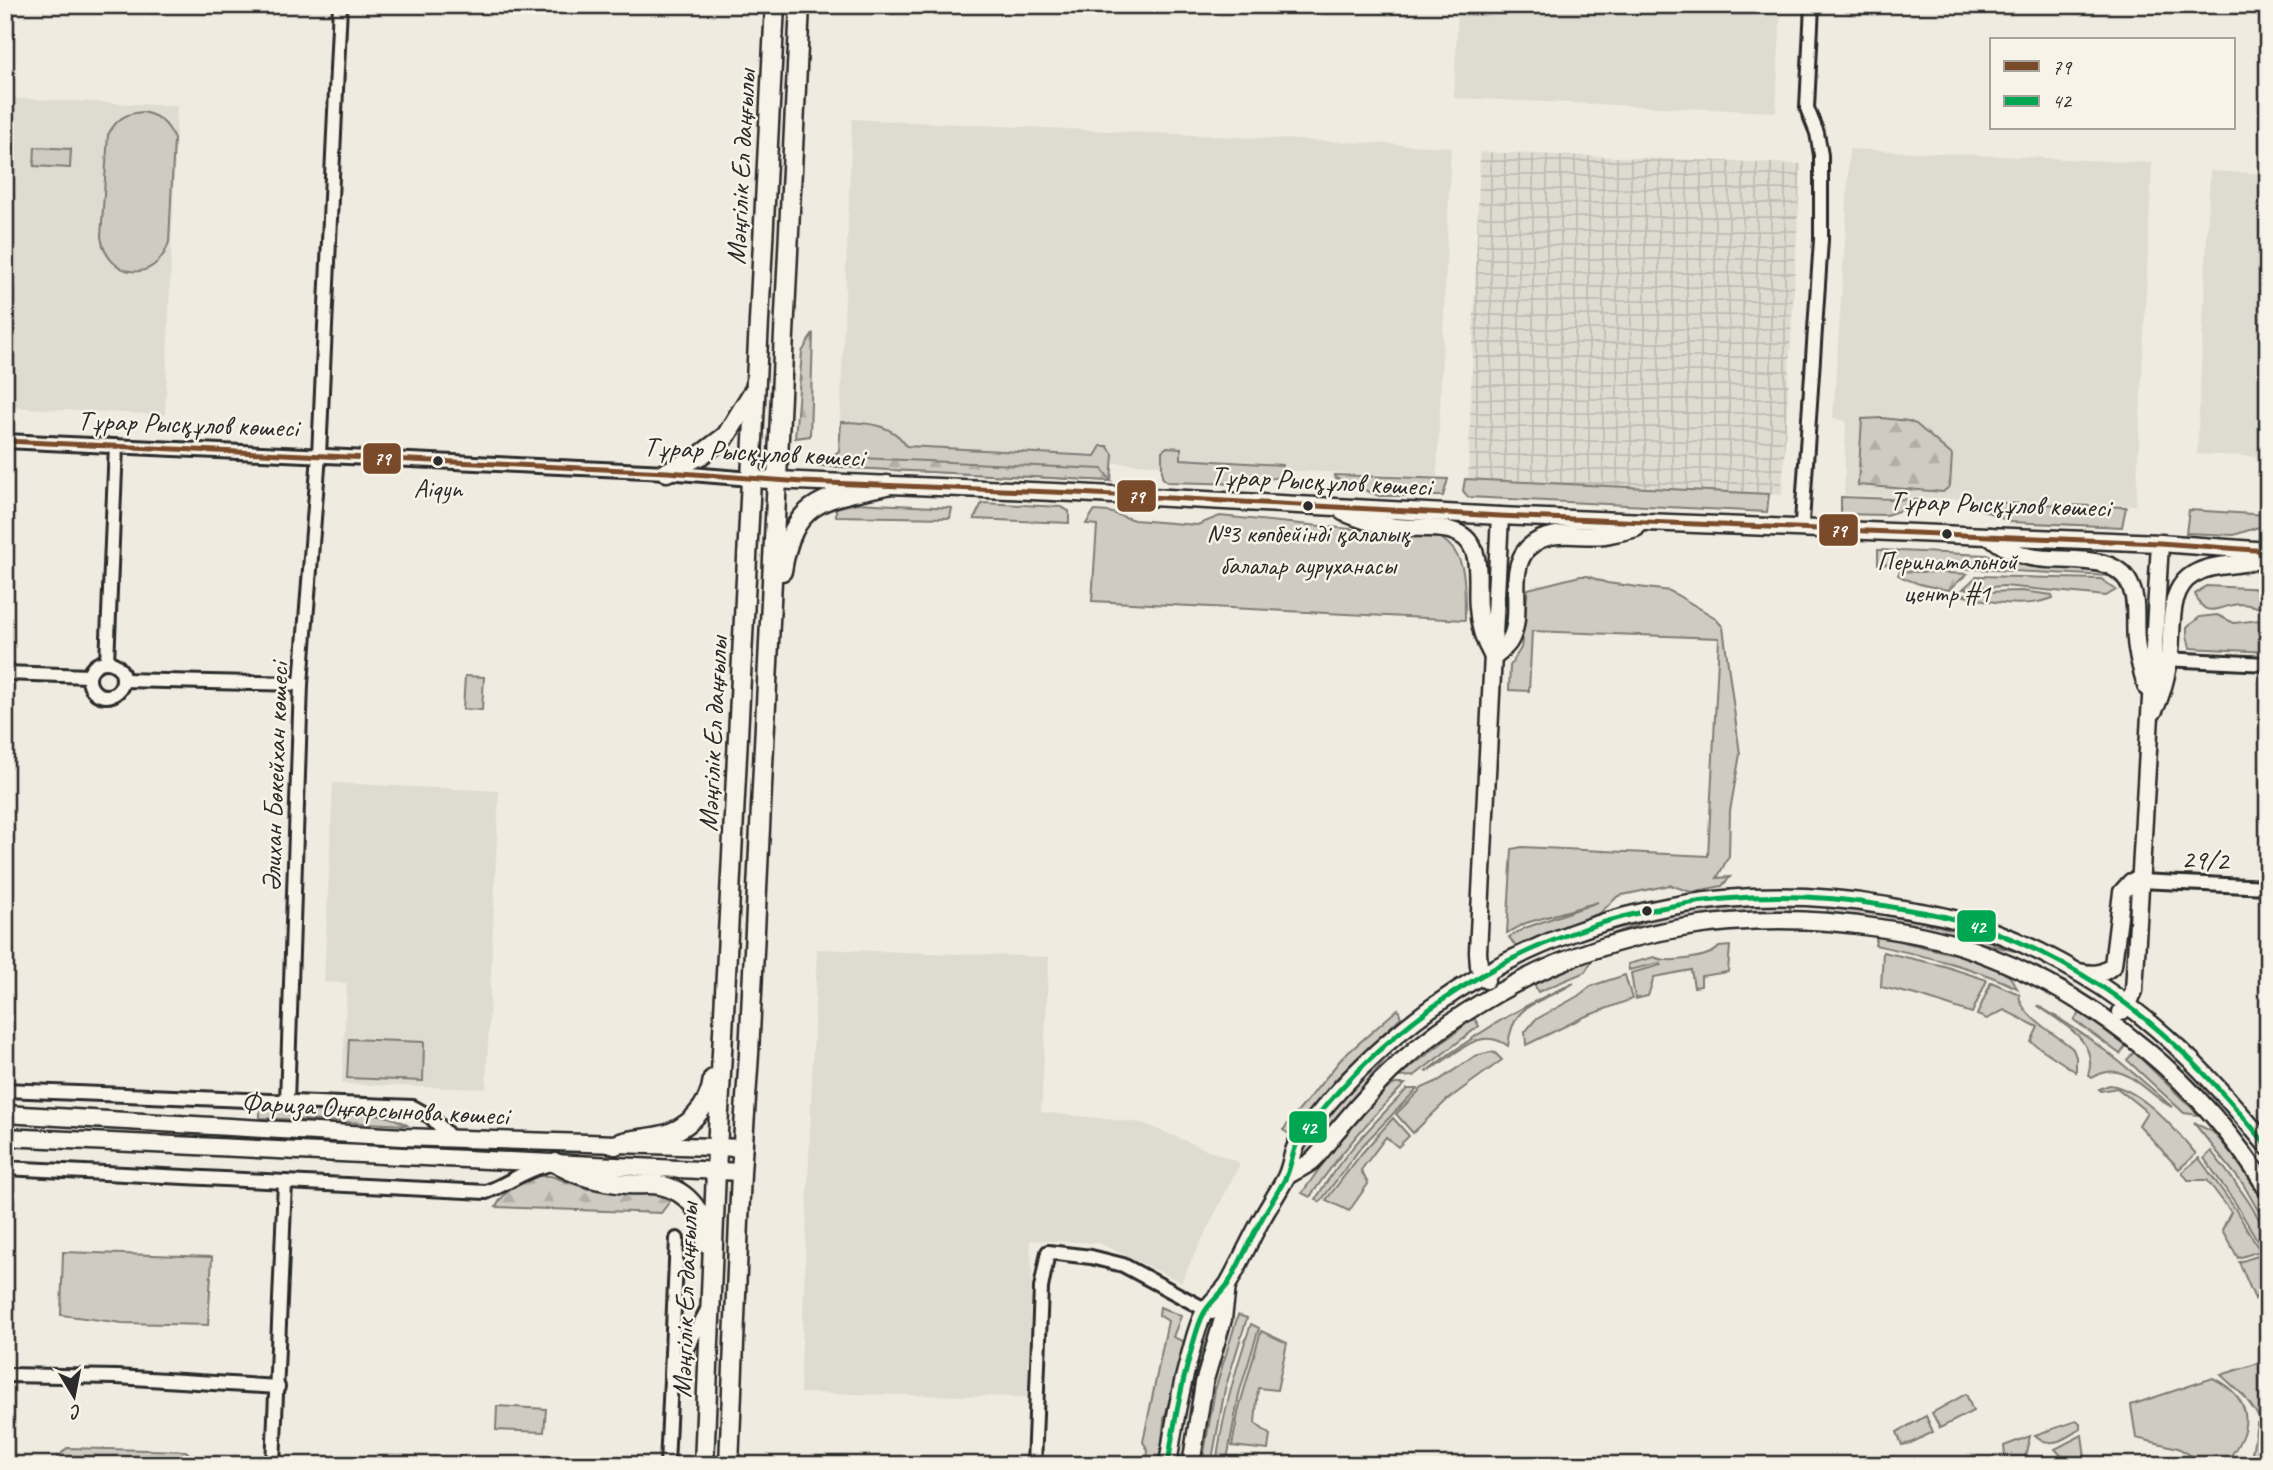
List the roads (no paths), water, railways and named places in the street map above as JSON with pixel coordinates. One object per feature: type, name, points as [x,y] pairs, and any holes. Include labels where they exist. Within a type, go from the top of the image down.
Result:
[{"type":"main road","name":"Мәңгілік Ел даңғылы","points":[[704,1465],[717,1147],[775,5]]},
{"type":"main road","name":"Мәңгілік Ел даңғылы","points":[[729,1465],[741,1172],[800,5]]},
{"type":"main road","points":[[667,472],[701,455],[726,436],[755,389]]},
{"type":"main road","points":[[768,671],[785,551],[793,528],[815,504],[831,497],[887,485]]},
{"type":"main road","points":[[615,1145],[629,1139],[660,1136],[681,1128],[695,1117],[706,1104],[712,1089],[717,1048],[725,1017]]},
{"type":"main road","points":[[556,1163],[584,1176],[628,1184],[659,1185],[678,1191],[692,1202],[704,1225],[706,1266],[712,1296]]},
{"type":"street","name":"Әлихан Бөкейхан көшесі","points":[[287,1102],[301,684],[319,455],[340,5]]},
{"type":"street","points":[[1802,522],[1821,240],[1821,155],[1817,133],[1807,108],[1812,5]]},
{"type":"street","name":"Тұрар Рысқұлов көшесі","points":[[5,441],[667,472],[751,479],[1500,516],[2160,543],[2268,553]]},
{"type":"street","points":[[107,662],[116,446]]},
{"type":"street","points":[[1329,506],[1374,524],[1446,529],[1469,541],[1478,561],[1479,618],[1486,645],[1493,657]]},
{"type":"street","name":"Тұрар Рысқұлов көшесі","points":[[1500,516],[1524,512],[2132,535],[2160,543]]},
{"type":"street","points":[[1494,995],[1479,966],[1478,952],[1500,516]]},
{"type":"street","points":[[1493,657],[1511,640],[1518,571],[1523,554],[1535,542],[1555,534],[1604,535],[1652,522]]},
{"type":"street","points":[[1990,536],[2021,555],[2054,561],[2105,563],[2117,569],[2130,582],[2136,641],[2150,699]]},
{"type":"street","points":[[2112,1022],[2127,1005],[2134,991],[2160,543]]},
{"type":"street","points":[[2150,717],[2160,700],[2169,659],[2174,602],[2178,589],[2200,571],[2256,562],[2268,553]]},
{"type":"street","points":[[2152,658],[2268,664]]},
{"type":"street","points":[[107,662],[117,666],[123,680],[117,691],[104,695],[94,691],[89,676],[94,667],[107,662]]},
{"type":"street","points":[[5,673],[89,676]]},
{"type":"street","points":[[123,680],[301,684]]},
{"type":"street","points":[[2072,970],[2094,975],[2113,965],[2122,892],[2132,881],[2140,881]]},
{"type":"street","name":"29/2","points":[[2140,881],[2268,887]]},
{"type":"street","points":[[1168,1465],[1184,1376],[1205,1310],[1227,1285],[1287,1176],[1295,1146],[1315,1119],[1374,1055],[1415,1019],[1482,974],[1543,944],[1627,915],[1722,898],[1808,897],[1947,917],[1998,934],[2072,970],[2127,1005],[2158,1029],[2199,1066],[2268,1147]]},
{"type":"street","points":[[1287,1176],[1314,1160],[1352,1113],[1397,1065],[1438,1032],[1526,977],[1560,962],[1633,938],[1728,921],[1798,919],[1885,929],[1964,947],[2029,974],[2082,1003],[2112,1022],[2157,1059],[2197,1099],[2239,1148],[2268,1189]]},
{"type":"street","points":[[5,1090],[413,1107],[431,1117],[452,1139]]},
{"type":"street","name":"Фариза Оңғарсынова көшесі","points":[[5,1114],[452,1139],[743,1148]]},
{"type":"street","points":[[5,1129],[75,1132],[80,1128],[76,1122],[56,1118]]},
{"type":"street","points":[[136,1144],[130,1141],[130,1137],[292,1143],[344,1134]]},
{"type":"street","name":"Фариза Оңғарсынова көшесі","points":[[5,1138],[741,1172]]},
{"type":"street","points":[[5,1168],[486,1192],[503,1186],[531,1169],[556,1163]]},
{"type":"street","points":[[273,1465],[285,1182]]},
{"type":"street","points":[[667,1465],[677,1239]]},
{"type":"street","points":[[1034,1465],[1041,1288],[1048,1252],[1091,1257],[1123,1265],[1223,1319]]},
{"type":"street","points":[[1191,1465],[1204,1383],[1223,1319],[1227,1285]]},
{"type":"street","points":[[671,1379],[712,1296]]},
{"type":"street","points":[[5,1375],[117,1377],[278,1387]]},
{"type":"place","name":"Aiqyn","points":[[438,461]]},
{"type":"place","name":"№3 көпбейінді қалалық балалар ауруханасы","points":[[1308,506]]},
{"type":"place","name":"Перинатальной центр #1","points":[[1947,534]]}]
